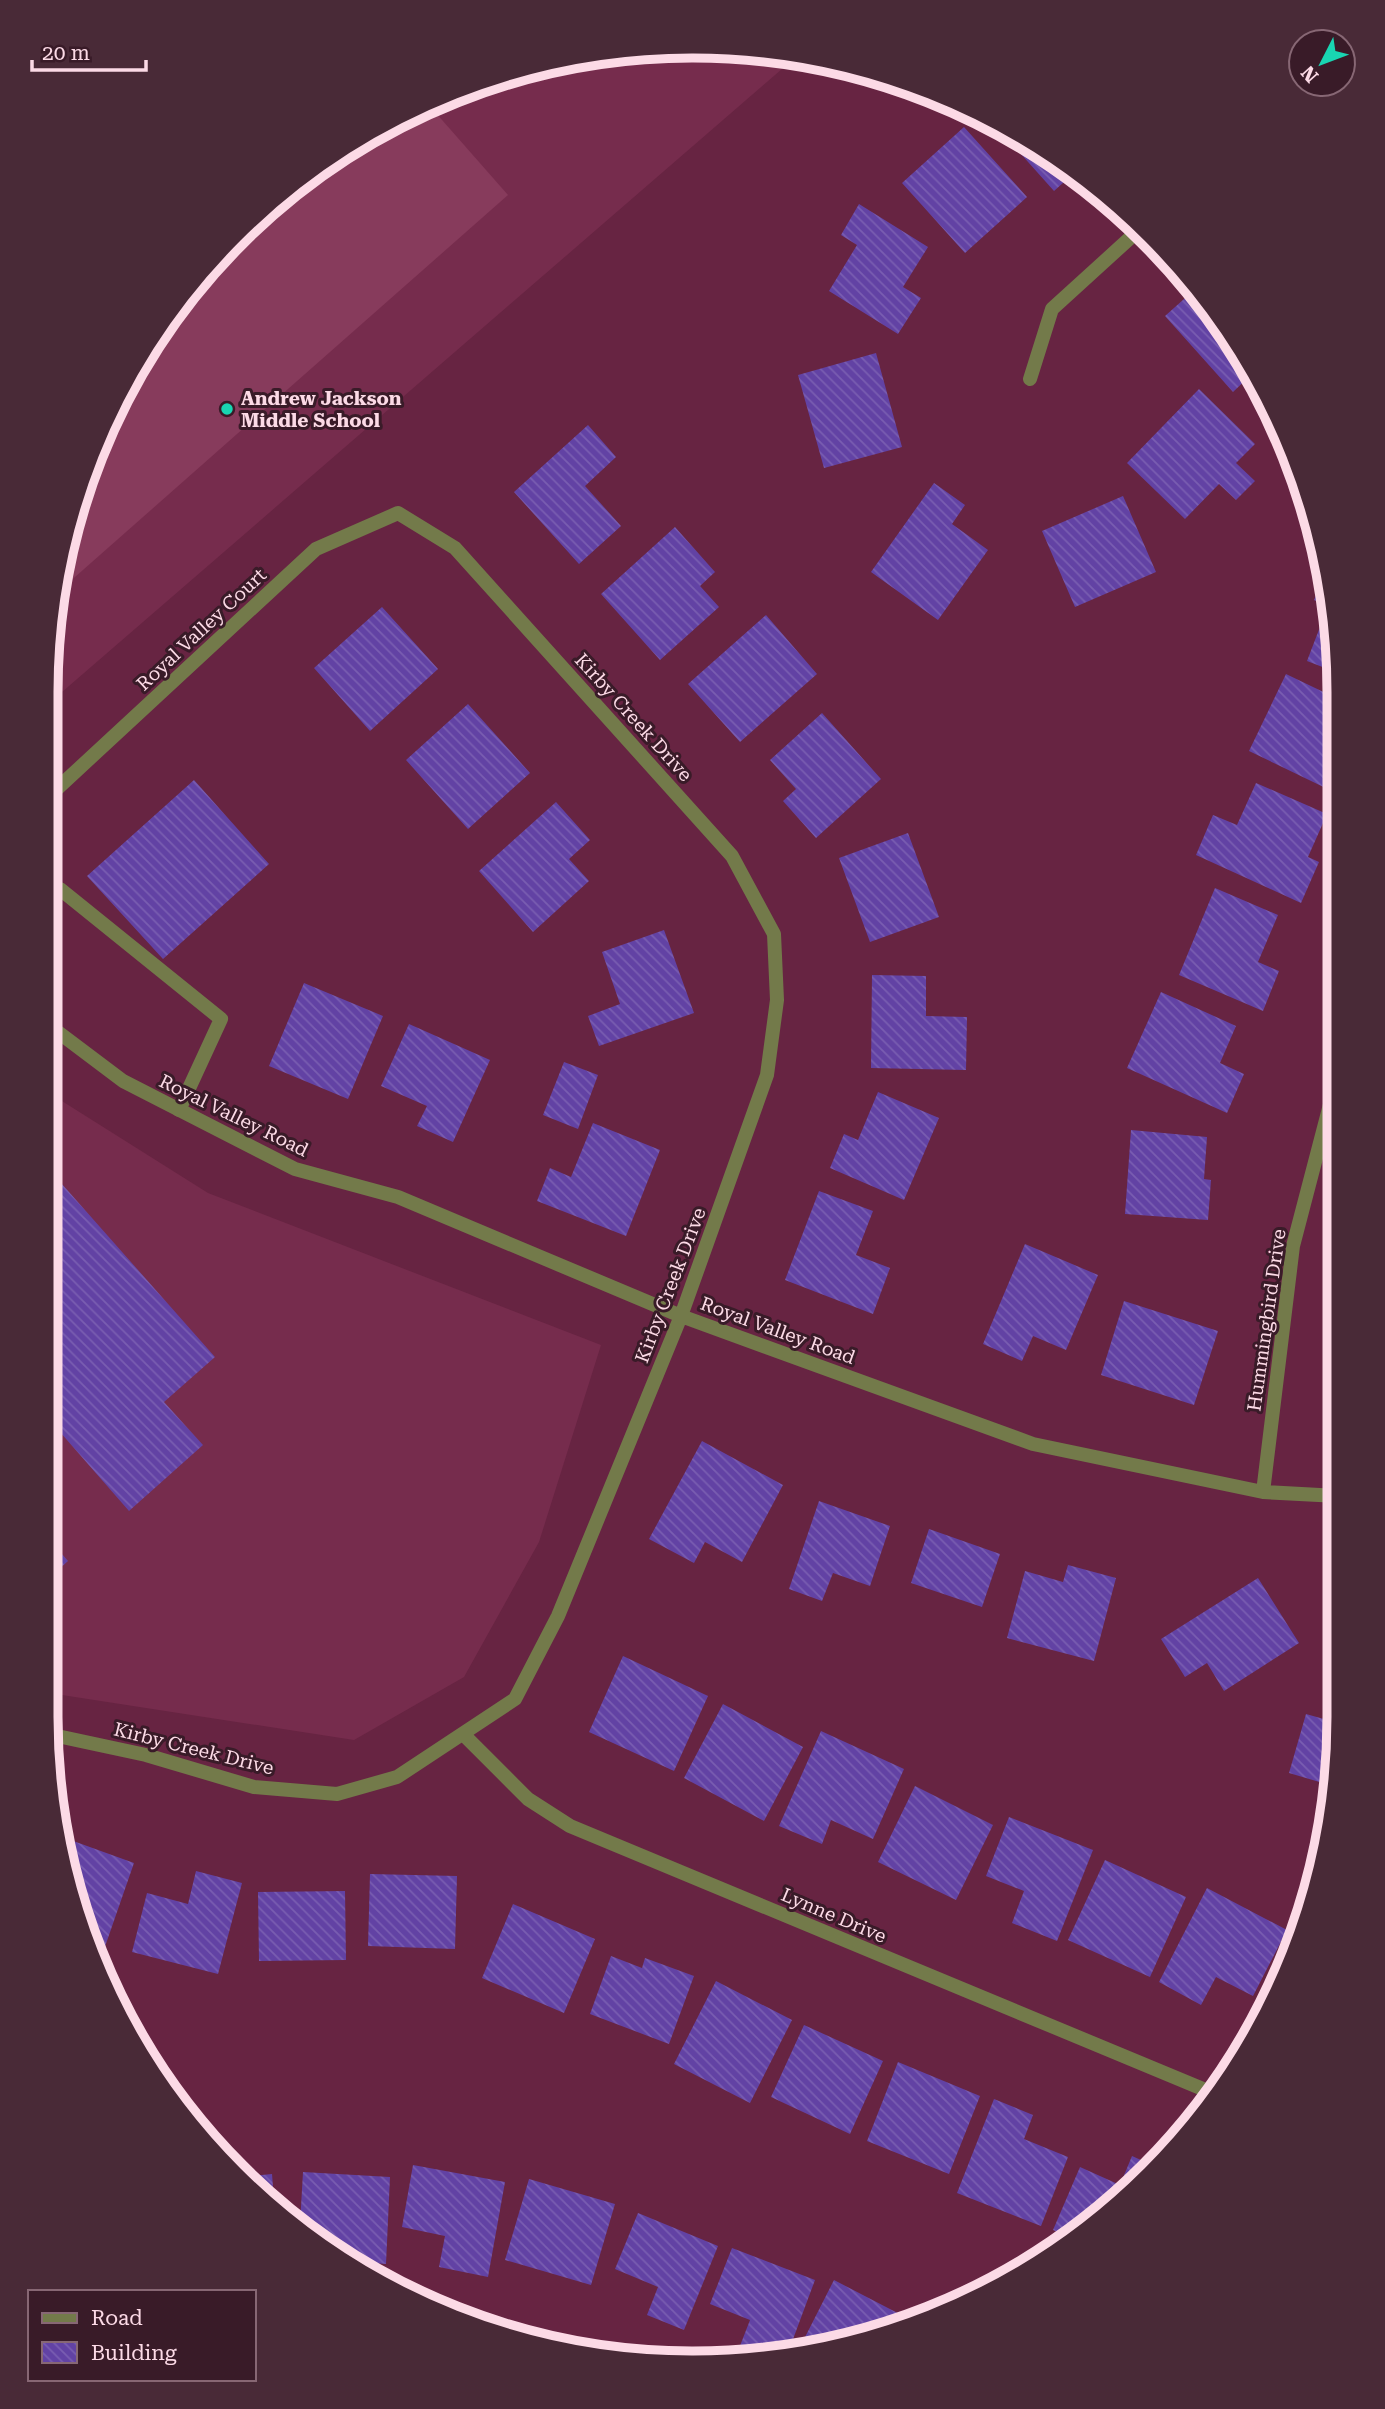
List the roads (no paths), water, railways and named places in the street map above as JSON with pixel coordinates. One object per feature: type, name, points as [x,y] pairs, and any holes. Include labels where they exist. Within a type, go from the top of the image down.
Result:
[{"type":"street","points":[[1030,379],[1052,309],[1132,236]]},
{"type":"street","name":"Royal Valley Court","points":[[58,789],[316,549],[398,513]]},
{"type":"street","name":"Kirby Creek Drive","points":[[58,1736],[146,1755],[254,1787],[337,1794],[397,1777],[515,1699],[558,1616],[681,1316],[767,1075],[777,1000],[774,934],[732,856],[455,548],[398,513]]},
{"type":"street","points":[[60,889],[221,1019],[179,1110]]},
{"type":"street","name":"Royal Valley Road","points":[[58,1032],[123,1081],[295,1169],[398,1197],[681,1316],[1033,1444],[1263,1492],[1327,1495]]},
{"type":"street","name":"Hummingbird Drive","points":[[1263,1492],[1293,1246],[1327,1116]]},
{"type":"street","name":"Lynne Drive","points":[[463,1734],[528,1799],[570,1826],[1205,2090]]},
{"type":"place","name":"Andrew Jackson Middle School","points":[[227,409]]}]
